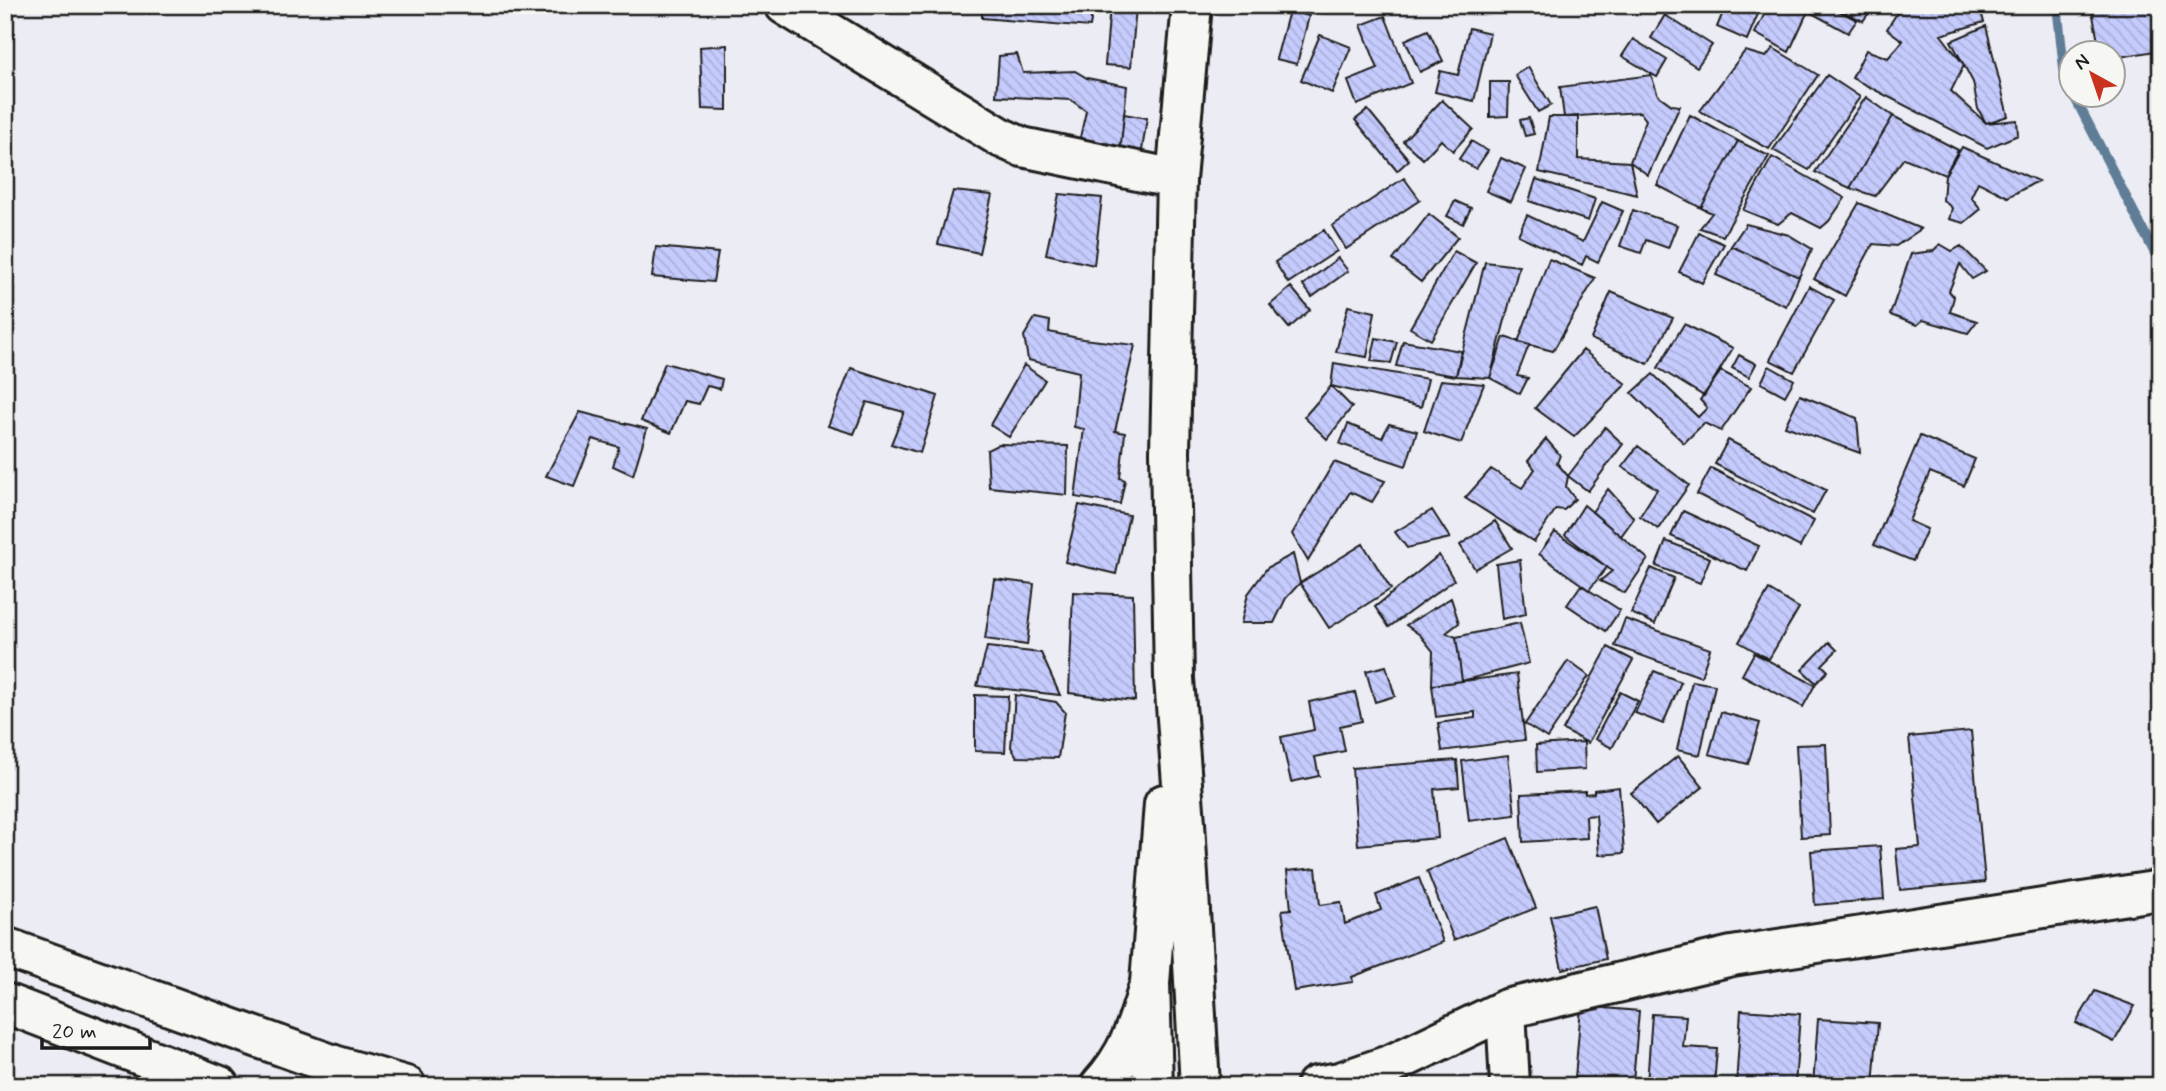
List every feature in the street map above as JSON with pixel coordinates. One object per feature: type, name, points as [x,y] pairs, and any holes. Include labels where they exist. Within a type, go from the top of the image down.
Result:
[{"type":"street","points":[[785,5],[1002,138],[1022,147],[1176,178]]},
{"type":"street","points":[[1192,5],[1176,178],[1170,452],[1174,679],[1200,1086]]},
{"type":"street","points":[[1153,1086],[1150,983],[1174,679]]},
{"type":"street","points":[[1316,1086],[1340,1082],[1392,1065],[1506,1009],[1732,956],[2161,890]]},
{"type":"street","points":[[5,947],[334,1065],[395,1084]]},
{"type":"street","points":[[1100,1086],[1135,1034],[1150,983]]},
{"type":"street","points":[[5,1003],[220,1086]]},
{"type":"street","points":[[1506,1009],[1510,1086]]},
{"type":"building","points":[[982,5],[1093,5],[1090,27],[982,18]]},
{"type":"building","points":[[1110,5],[1136,6],[1131,67],[1105,65]]},
{"type":"building","points":[[1726,5],[1736,5],[1758,14],[1747,40],[1717,27]]},
{"type":"building","points":[[1769,5],[1827,5],[1857,20],[1848,33],[1808,11],[1789,52],[1755,33]]},
{"type":"building","points":[[1829,5],[1868,5],[1871,10],[1863,21]]},
{"type":"building","points":[[1902,5],[1979,5],[1984,22],[1941,35],[1964,65],[1951,91],[1986,123],[2017,120],[2018,135],[1987,148],[1852,78],[1866,50],[1888,58],[1903,41],[1887,29]]},
{"type":"building","points":[[2091,5],[2161,5],[2161,50],[2128,56],[2128,38],[2097,38]]},
{"type":"building","points":[[1289,11],[1309,16],[1297,64],[1276,59]]},
{"type":"building","points":[[1665,15],[1712,45],[1697,67],[1651,38]]},
{"type":"building","points":[[1385,16],[1411,83],[1357,105],[1348,81],[1378,69],[1361,25]]},
{"type":"building","points":[[1986,26],[2008,116],[1986,123],[1978,109],[1973,82],[1951,41]]},
{"type":"building","points":[[1469,28],[1490,33],[1474,101],[1435,92],[1440,71],[1458,75]]},
{"type":"building","points":[[1428,30],[1443,61],[1420,72],[1405,40]]},
{"type":"building","points":[[1320,35],[1351,47],[1332,93],[1301,80]]},
{"type":"building","points":[[1633,39],[1667,60],[1657,77],[1622,56]]},
{"type":"building","points":[[727,45],[727,110],[702,109],[700,47]]},
{"type":"building","points":[[1773,48],[1818,75],[1769,149],[1700,111],[1745,51],[1766,57]]},
{"type":"building","points":[[1017,54],[1023,73],[1075,71],[1087,78],[1127,86],[1120,154],[1077,151],[1086,111],[1071,100],[996,96],[999,56]]},
{"type":"building","points":[[1528,67],[1551,105],[1538,112],[1515,75]]},
{"type":"building","points":[[1651,75],[1658,95],[1672,105],[1680,106],[1648,175],[1630,162],[1646,120],[1640,112],[1564,117],[1560,87]]},
{"type":"building","points":[[1827,75],[1860,97],[1809,170],[1773,150]]},
{"type":"building","points":[[1490,82],[1509,82],[1508,116],[1490,117]]},
{"type":"building","points":[[1866,97],[1893,116],[1850,188],[1815,172]]},
{"type":"building","points":[[1442,100],[1473,129],[1453,151],[1441,140],[1423,159],[1403,141]]},
{"type":"building","points":[[1368,110],[1409,160],[1397,171],[1355,120]]},
{"type":"building","points":[[1124,114],[1147,118],[1141,157],[1120,154]]},
{"type":"building","points":[[1690,115],[1738,141],[1701,208],[1657,185]]},
{"type":"building","points":[[1893,116],[1958,150],[1945,175],[1904,158],[1875,196],[1850,188]]},
{"type":"building","points":[[1549,117],[1578,117],[1578,159],[1630,162],[1637,195],[1539,172]]},
{"type":"building","points":[[1529,118],[1534,134],[1525,136],[1520,120]]},
{"type":"building","points":[[1471,141],[1488,151],[1476,169],[1459,159]]},
{"type":"building","points":[[1738,141],[1769,156],[1723,236],[1700,228],[1712,213],[1701,208]]},
{"type":"building","points":[[1962,147],[2038,181],[2008,197],[1978,182],[1971,197],[1981,209],[1964,223],[1949,219],[1952,208],[1943,200],[1945,175]]},
{"type":"building","points":[[1772,157],[1845,198],[1821,228],[1792,213],[1778,224],[1743,210]]},
{"type":"building","points":[[1501,158],[1526,169],[1511,202],[1486,191]]},
{"type":"building","points":[[1404,178],[1420,200],[1346,249],[1332,226]]},
{"type":"building","points":[[1536,179],[1595,199],[1588,221],[1529,201]]},
{"type":"building","points":[[953,191],[992,195],[979,253],[938,244]]},
{"type":"building","points":[[1059,194],[1102,198],[1094,265],[1046,254]]},
{"type":"building","points":[[1455,201],[1471,208],[1463,224],[1447,216]]},
{"type":"building","points":[[1602,202],[1623,211],[1598,262],[1586,256],[1582,265],[1518,235],[1527,215],[1583,242]]},
{"type":"building","points":[[1859,203],[1921,229],[1896,246],[1873,244],[1845,296],[1814,279]]},
{"type":"building","points":[[1633,210],[1677,225],[1668,248],[1646,240],[1641,253],[1620,246]]},
{"type":"building","points":[[1429,214],[1458,237],[1421,282],[1393,260]]},
{"type":"building","points":[[1746,224],[1789,235],[1812,249],[1799,277],[1731,246]]},
{"type":"building","points":[[1324,230],[1337,251],[1288,283],[1275,262]]},
{"type":"building","points":[[1699,233],[1724,244],[1702,283],[1679,272]]},
{"type":"building","points":[[1940,244],[1952,251],[1961,246],[1986,271],[1972,279],[1960,264],[1949,291],[1954,297],[1950,312],[1977,321],[1968,333],[1923,320],[1917,325],[1890,315],[1911,254],[1933,251]]},
{"type":"building","points":[[1731,246],[1799,277],[1786,306],[1716,275]]},
{"type":"building","points":[[656,247],[718,253],[713,282],[652,277]]},
{"type":"building","points":[[1454,251],[1476,263],[1431,340],[1410,328]]},
{"type":"building","points":[[1338,258],[1348,271],[1312,297],[1303,285]]},
{"type":"building","points":[[1549,259],[1595,278],[1553,351],[1518,342]]},
{"type":"building","points":[[1485,262],[1519,266],[1490,378],[1456,376]]},
{"type":"building","points":[[1809,286],[1834,300],[1794,372],[1770,360]]},
{"type":"building","points":[[1291,287],[1310,310],[1289,328],[1270,305]]},
{"type":"building","points":[[1611,292],[1673,318],[1648,364],[1591,339]]},
{"type":"building","points":[[1348,306],[1375,312],[1367,357],[1336,352]]},
{"type":"building","points":[[1035,318],[1050,321],[1049,332],[1135,345],[1115,431],[1125,433],[1120,478],[1125,480],[1120,504],[1075,497],[1084,429],[1074,427],[1079,372],[1028,360],[1024,336]]},
{"type":"building","points":[[1684,324],[1733,348],[1704,396],[1658,368]]},
{"type":"building","points":[[1504,337],[1529,345],[1517,376],[1528,378],[1520,394],[1490,378]]},
{"type":"building","points":[[1376,338],[1397,342],[1391,363],[1371,361]]},
{"type":"building","points":[[1403,341],[1461,351],[1456,376],[1396,366]]},
{"type":"building","points":[[1583,350],[1626,384],[1574,437],[1535,408]]},
{"type":"building","points":[[1739,355],[1756,364],[1749,377],[1732,368]]},
{"type":"building","points":[[665,363],[722,379],[720,389],[707,386],[699,404],[685,401],[671,433],[641,421]]},
{"type":"building","points":[[1334,363],[1428,379],[1421,407],[1331,386]]},
{"type":"building","points":[[1024,365],[1045,380],[1009,437],[990,425]]},
{"type":"building","points":[[1769,366],[1794,380],[1785,396],[1761,383]]},
{"type":"building","points":[[851,368],[938,396],[920,453],[891,444],[904,412],[867,402],[854,434],[828,426]]},
{"type":"building","points":[[1721,371],[1751,387],[1721,431],[1704,423],[1684,443],[1632,393],[1653,374],[1698,417],[1707,408],[1700,400]]},
{"type":"building","points":[[1441,380],[1484,384],[1461,443],[1424,431]]},
{"type":"building","points":[[1331,386],[1352,407],[1327,439],[1304,417]]},
{"type":"building","points":[[1800,395],[1857,418],[1860,453],[1785,426]]},
{"type":"building","points":[[580,412],[647,429],[633,475],[613,466],[619,447],[593,439],[574,486],[546,476]]},
{"type":"building","points":[[1348,424],[1382,438],[1389,424],[1417,431],[1406,466],[1340,444]]},
{"type":"building","points":[[1605,427],[1623,444],[1588,491],[1568,476]]},
{"type":"building","points":[[1920,436],[1975,459],[1964,486],[1930,472],[1909,521],[1927,529],[1913,561],[1874,545]]},
{"type":"building","points":[[1546,439],[1560,455],[1557,463],[1568,476],[1566,487],[1575,499],[1564,510],[1556,509],[1534,542],[1465,498],[1491,469],[1522,488],[1535,469],[1528,461]]},
{"type":"building","points":[[1728,440],[1826,490],[1813,514],[1715,464]]},
{"type":"building","points":[[999,444],[1068,446],[1067,495],[989,487],[987,450]]},
{"type":"building","points":[[1638,446],[1689,485],[1658,529],[1640,516],[1657,489],[1622,467]]},
{"type":"building","points":[[1334,462],[1385,481],[1372,502],[1350,492],[1308,561],[1292,534]]},
{"type":"building","points":[[1711,468],[1814,521],[1800,547],[1697,494]]},
{"type":"building","points":[[1608,489],[1634,518],[1621,536],[1592,512]]},
{"type":"building","points":[[1079,505],[1129,515],[1116,574],[1065,562]]},
{"type":"building","points":[[1584,505],[1648,559],[1625,593],[1600,581],[1612,571],[1565,535]]},
{"type":"building","points":[[1432,510],[1450,538],[1407,548],[1395,532]]},
{"type":"building","points":[[1683,511],[1759,546],[1747,571],[1671,536]]},
{"type":"building","points":[[1495,521],[1512,548],[1475,569],[1460,545]]},
{"type":"building","points":[[1555,532],[1607,567],[1589,590],[1539,554]]},
{"type":"building","points":[[1666,541],[1710,558],[1700,583],[1656,566]]},
{"type":"building","points":[[1363,544],[1391,589],[1329,628],[1300,583]]},
{"type":"building","points":[[1293,554],[1300,583],[1286,598],[1274,623],[1241,623],[1248,594],[1267,568]]},
{"type":"building","points":[[1439,555],[1454,580],[1389,627],[1375,607]]},
{"type":"building","points":[[1520,560],[1526,614],[1502,619],[1496,564]]},
{"type":"building","points":[[1651,568],[1674,578],[1655,624],[1631,613]]},
{"type":"building","points":[[994,579],[1034,584],[1027,645],[985,639]]},
{"type":"building","points":[[1581,585],[1620,610],[1606,631],[1567,605]]},
{"type":"building","points":[[1769,590],[1799,608],[1769,659],[1739,642]]},
{"type":"building","points":[[1073,592],[1133,595],[1135,701],[1069,693]]},
{"type":"building","points":[[1451,598],[1459,623],[1446,633],[1456,637],[1462,681],[1432,685],[1433,651],[1420,635],[1406,625]]},
{"type":"building","points":[[1625,619],[1710,649],[1701,677],[1615,646]]},
{"type":"building","points":[[1520,623],[1529,663],[1462,681],[1456,637]]},
{"type":"building","points":[[1829,642],[1837,650],[1822,665],[1828,671],[1816,683],[1802,670]]},
{"type":"building","points":[[987,647],[1041,653],[1060,695],[977,686]]},
{"type":"building","points":[[1608,647],[1633,660],[1588,743],[1563,730]]},
{"type":"building","points":[[1754,653],[1815,685],[1803,707],[1742,675]]},
{"type":"building","points":[[1568,661],[1589,676],[1547,738],[1525,724]]},
{"type":"building","points":[[1386,666],[1395,696],[1375,702],[1366,671]]},
{"type":"building","points":[[1654,671],[1681,682],[1663,724],[1635,713]]},
{"type":"building","points":[[1517,674],[1525,740],[1442,751],[1438,723],[1475,718],[1475,712],[1436,717],[1432,685]]},
{"type":"building","points":[[1692,681],[1715,685],[1700,755],[1677,750]]},
{"type":"building","points":[[1355,692],[1362,721],[1340,726],[1345,751],[1315,757],[1319,776],[1291,782],[1281,737],[1314,730],[1309,702]]},
{"type":"building","points":[[1620,692],[1638,701],[1612,748],[1595,739]]},
{"type":"building","points":[[975,695],[1008,696],[1005,752],[975,751]]},
{"type":"building","points":[[1015,695],[1056,702],[1065,712],[1058,758],[1017,757],[1011,747]]},
{"type":"building","points":[[1721,712],[1760,723],[1748,764],[1709,754]]},
{"type":"building","points":[[1971,731],[1985,882],[1900,890],[1896,849],[1920,847],[1909,737]]},
{"type":"building","points":[[1584,742],[1585,769],[1537,772],[1536,745]]},
{"type":"building","points":[[1826,744],[1830,835],[1801,837],[1796,745]]},
{"type":"building","points":[[1508,755],[1515,815],[1469,821],[1462,761]]},
{"type":"building","points":[[1678,756],[1703,787],[1656,824],[1631,793]]},
{"type":"building","points":[[1457,760],[1459,787],[1434,789],[1438,838],[1358,845],[1352,768]]},
{"type":"building","points":[[1619,787],[1624,853],[1599,855],[1596,815],[1586,816],[1587,838],[1523,842],[1521,794],[1585,791],[1585,794],[1594,793],[1594,790]]},
{"type":"building","points":[[1508,838],[1536,908],[1454,940],[1427,871]]},
{"type":"building","points":[[1880,846],[1884,899],[1815,905],[1811,851]]},
{"type":"building","points":[[1316,868],[1320,905],[1341,902],[1345,924],[1381,910],[1376,895],[1419,878],[1443,942],[1352,977],[1353,982],[1294,991],[1282,910],[1291,909],[1287,871]]},
{"type":"building","points":[[1595,906],[1606,959],[1562,969],[1550,916]]},
{"type":"building","points":[[2095,991],[2135,1006],[2114,1042],[2076,1023]]},
{"type":"building","points":[[1581,1006],[1639,1011],[1633,1082],[1575,1078]]},
{"type":"building","points":[[1741,1010],[1800,1014],[1795,1086],[1736,1086]]},
{"type":"building","points":[[1652,1014],[1686,1016],[1683,1047],[1717,1049],[1714,1086],[1647,1084]]},
{"type":"building","points":[[1818,1019],[1878,1023],[1873,1086],[1813,1086]]},
{"type":"waterway","points":[[2057,5],[2061,38]]},
{"type":"waterway","points":[[2080,108],[2161,265]]}]
